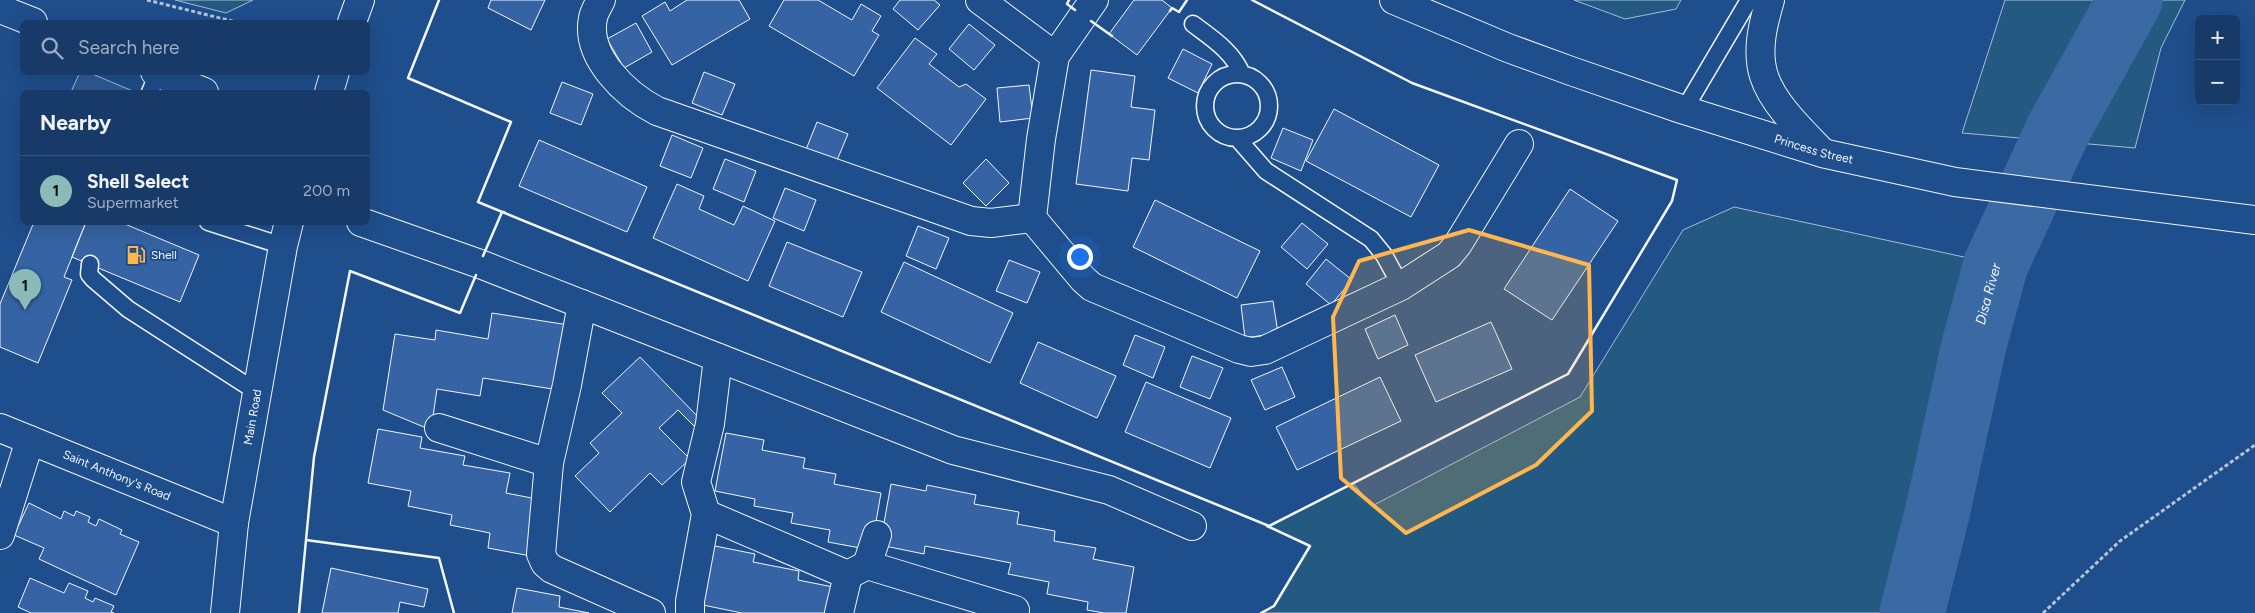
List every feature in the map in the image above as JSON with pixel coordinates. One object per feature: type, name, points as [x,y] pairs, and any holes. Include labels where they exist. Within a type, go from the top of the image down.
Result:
[{"type":"street","points":[[353,20],[360,0]]},
{"type":"street","points":[[601,0],[593,18],[593,33],[598,56],[627,92],[657,111],[963,219],[990,223],[1032,218]]},
{"type":"street","points":[[980,0],[1055,56]]},
{"type":"street","points":[[1094,0],[1055,56],[1041,139],[1032,218],[1083,279],[1092,287],[1112,297],[1251,352],[1265,350],[1401,286],[1448,255],[1458,244],[1519,144]]},
{"type":"street","name":"Princess Street","points":[[1394,0],[1508,48],[1684,110],[1822,152],[1955,182],[2255,220]]},
{"type":"street","points":[[1770,0],[1760,44],[1764,76],[1770,89],[1794,123],[1822,152]]},
{"type":"street","points":[[0,9],[28,20]]},
{"type":"street","points":[[330,90],[334,75]]},
{"type":"street","points":[[154,79],[196,90]]},
{"type":"street","points":[[370,225],[480,264],[953,450],[1109,490],[1192,526]]},
{"type":"street","name":"Main Road","points":[[225,613],[234,522],[286,234]]},
{"type":"street","points":[[582,304],[550,463],[548,500],[540,550],[545,563],[552,569],[651,613]]},
{"type":"street","points":[[690,613],[690,601],[706,514],[696,482],[710,424],[718,358]]},
{"type":"street","name":"Saint Anthony's Road","points":[[0,428],[234,522]]},
{"type":"street","points":[[439,428],[550,463]]},
{"type":"street","points":[[0,535],[30,440]]},
{"type":"street","points":[[706,514],[858,570],[1015,610]]},
{"type":"street","points":[[839,613],[858,570],[877,535]]},
{"type":"lane","points":[[1684,110],[1749,0]]},
{"type":"lane","points":[[1193,24],[1222,45],[1237,61],[1242,74]]},
{"type":"lane","points":[[1242,74],[1261,83],[1267,92],[1270,103],[1269,113],[1262,128],[1249,137],[1228,138],[1218,132],[1206,115],[1205,104],[1207,94],[1221,78],[1242,74]]},
{"type":"lane","points":[[1238,139],[1266,171],[1371,239],[1384,255],[1401,286]]},
{"type":"lane","points":[[228,225],[286,234]]},
{"type":"lane","points":[[90,264],[89,274],[92,279],[128,309],[257,392]]},
{"type":"path","points":[[147,0],[228,20]]},
{"type":"path","points":[[2043,613],[2120,541],[2255,445]]},
{"type":"highlighted area","points":[[1469,230],[1589,265],[1592,411],[1536,465],[1406,533],[1341,478],[1333,317],[1359,261]]},
{"type":"shaded area","points":[[175,0],[253,0],[226,13]]},
{"type":"shaded area","points":[[1574,0],[1681,0],[1676,9],[1625,19]]},
{"type":"shaded area","points":[[2005,0],[2185,0],[2161,48],[2135,148],[1962,133]]},
{"type":"shaded area","points":[[79,75],[95,75],[130,90],[72,90]]},
{"type":"shaded area","points":[[1734,207],[1996,264],[1984,307],[1912,613],[1261,613],[1274,606],[1310,546],[1269,526],[1353,483],[1372,506],[1580,397],[1683,230]]},
{"type":"building","points":[[491,0],[545,0],[531,30],[488,8]]},
{"type":"building","points":[[687,0],[739,0],[750,19],[672,65],[642,16],[665,2],[670,11]]},
{"type":"building","points":[[784,0],[818,0],[852,20],[861,4],[881,16],[872,31],[879,35],[854,76],[769,26]]},
{"type":"building","points":[[900,0],[934,0],[940,5],[918,30],[893,9]]},
{"type":"building","points":[[1134,0],[1162,0],[1172,8],[1137,55],[1109,34]]},
{"type":"building","points":[[636,23],[652,52],[624,68],[607,39]]},
{"type":"building","points":[[969,24],[995,45],[974,70],[949,49]]},
{"type":"building","points":[[915,38],[937,54],[929,64],[959,87],[966,84],[986,99],[951,145],[877,88]]},
{"type":"building","points":[[1183,49],[1212,64],[1198,93],[1168,78]]},
{"type":"building","points":[[1091,70],[1135,76],[1131,107],[1155,110],[1149,160],[1132,158],[1128,191],[1076,184]]},
{"type":"building","points":[[704,72],[735,84],[722,115],[692,103]]},
{"type":"building","points":[[562,82],[593,94],[581,125],[550,113]]},
{"type":"building","points":[[1029,85],[1033,118],[1000,122],[997,88]]},
{"type":"building","points":[[1334,109],[1439,165],[1411,217],[1306,161]]},
{"type":"building","points":[[817,122],[848,134],[835,165],[805,152]]},
{"type":"building","points":[[1283,128],[1313,140],[1301,171],[1271,158]]},
{"type":"building","points":[[672,135],[703,148],[691,178],[660,166]]},
{"type":"building","points":[[539,140],[647,187],[627,232],[519,186]]},
{"type":"building","points":[[725,159],[756,171],[744,202],[713,189]]},
{"type":"building","points":[[986,159],[1009,183],[986,206],[963,183]]},
{"type":"building","points":[[677,184],[704,196],[699,209],[734,225],[743,206],[775,221],[748,281],[653,238]]},
{"type":"building","points":[[785,188],[816,200],[804,231],[773,218]]},
{"type":"building","points":[[1570,189],[1618,221],[1552,320],[1504,289]]},
{"type":"building","points":[[1155,200],[1260,251],[1237,298],[1133,247]]},
{"type":"building","points":[[1302,223],[1328,244],[1307,269],[1281,247]]},
{"type":"building","points":[[33,225],[85,225],[64,277],[72,280],[38,363],[0,347],[0,304]]},
{"type":"building","points":[[85,225],[127,225],[199,255],[180,302],[72,257]]},
{"type":"building","points":[[918,226],[949,238],[936,269],[906,256]]},
{"type":"building","points":[[787,242],[862,272],[843,317],[769,286]]},
{"type":"building","points":[[1326,259],[1352,280],[1331,305],[1306,284]]},
{"type":"building","points":[[1009,260],[1040,272],[1027,303],[996,291]]},
{"type":"building","points":[[904,262],[1013,313],[990,363],[881,312]]},
{"type":"building","points":[[1273,301],[1278,333],[1245,338],[1241,305]]},
{"type":"building","points":[[492,313],[575,326],[565,391],[483,378],[480,396],[437,389],[431,430],[383,410],[395,334],[435,340],[436,330],[488,339]]},
{"type":"building","points":[[1395,315],[1408,345],[1378,359],[1365,329]]},
{"type":"building","points":[[1491,322],[1512,369],[1436,402],[1415,355]]},
{"type":"building","points":[[1135,335],[1165,347],[1153,378],[1123,365]]},
{"type":"building","points":[[1038,342],[1116,376],[1097,418],[1020,383]]},
{"type":"building","points":[[1192,356],[1223,368],[1210,399],[1180,387]]},
{"type":"building","points":[[640,357],[701,420],[694,426],[678,410],[659,428],[690,459],[662,485],[650,473],[610,512],[575,476],[599,453],[590,443],[622,413],[602,393]]},
{"type":"building","points":[[1282,367],[1295,397],[1265,410],[1251,380]]},
{"type":"building","points":[[1380,377],[1401,421],[1297,470],[1276,427]]},
{"type":"building","points":[[1146,382],[1231,418],[1210,468],[1125,432]]},
{"type":"building","points":[[378,429],[422,437],[420,448],[465,456],[463,465],[510,473],[506,493],[547,501],[536,557],[488,548],[490,533],[450,525],[452,515],[408,506],[411,491],[368,483]]},
{"type":"building","points":[[726,433],[764,440],[762,450],[805,458],[803,468],[836,474],[834,484],[881,493],[871,550],[828,542],[830,530],[791,523],[793,513],[754,506],[755,499],[715,491]]},
{"type":"building","points":[[891,484],[926,491],[927,485],[976,495],[974,504],[1019,512],[1017,524],[1055,531],[1054,541],[1096,548],[1093,559],[1134,567],[1126,613],[1104,613],[1087,610],[1088,602],[1047,594],[1049,582],[1008,574],[1011,563],[925,546],[924,554],[880,545]]},
{"type":"building","points":[[29,503],[61,519],[64,511],[74,516],[76,511],[90,517],[88,522],[96,526],[99,519],[122,530],[120,534],[139,542],[116,595],[39,559],[44,548],[14,535]]},
{"type":"building","points":[[710,545],[755,554],[753,562],[799,571],[798,580],[838,588],[833,613],[742,613],[698,604]]},
{"type":"building","points":[[331,568],[428,589],[424,607],[400,602],[398,613],[322,613]]},
{"type":"building","points":[[30,578],[64,593],[69,583],[88,591],[85,598],[93,602],[95,598],[114,606],[111,612],[114,613],[31,613],[18,607]]},
{"type":"building","points":[[517,588],[560,596],[559,607],[589,613],[512,613]]},
{"type":"waterway","name":"Disa River","points":[[1912,613],[1937,514],[1974,345],[1996,264],[2059,128],[2130,0]]},
{"type":"wall","points":[[439,0],[408,78],[511,122],[478,202],[1269,526],[1568,374],[1672,201],[1677,180],[1412,83],[1252,0]]},
{"type":"wall","points":[[1069,0],[1067,4],[1075,10]]},
{"type":"wall","points":[[1170,11],[1172,8],[1179,12],[1187,0]]},
{"type":"wall","points":[[1091,21],[1112,36]]},
{"type":"wall","points":[[483,256],[502,212],[504,212]]},
{"type":"wall","points":[[454,613],[439,558],[306,540],[314,457],[350,271],[460,313],[476,275]]},
{"type":"wall","points":[[1261,613],[1274,606],[1310,546],[1267,526]]},
{"type":"wall","points":[[299,613],[307,540]]},
{"type":"place","name":"Shell","points":[[136,255]]},
{"type":"place","name":"Shell Select","points":[[25,310]]}]
